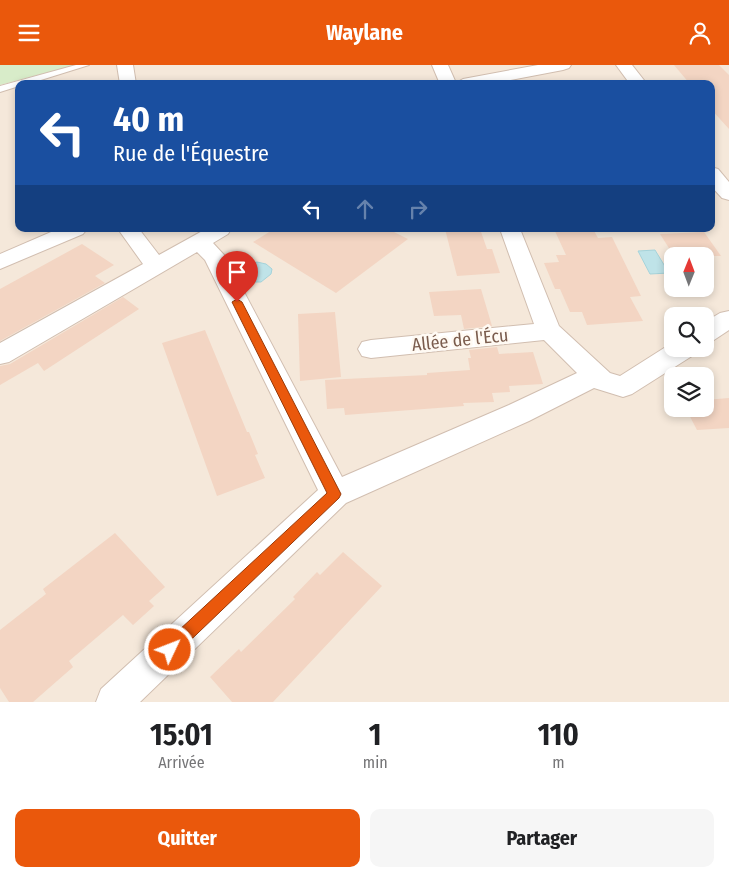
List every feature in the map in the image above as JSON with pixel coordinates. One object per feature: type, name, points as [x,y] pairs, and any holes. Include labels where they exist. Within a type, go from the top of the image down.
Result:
[{"type":"street","points":[[125,65],[127,80]]},
{"type":"street","points":[[440,65],[446,80]]},
{"type":"street","points":[[484,80],[563,65]]},
{"type":"street","points":[[624,65],[636,80]]},
{"type":"street","points":[[715,178],[729,194]]},
{"type":"street","points":[[0,262],[69,232]]},
{"type":"street","points":[[130,232],[156,266]]},
{"type":"street","points":[[511,232],[549,331],[601,380],[623,387],[670,357]]},
{"type":"street","points":[[0,355],[213,233],[214,256],[335,494]]},
{"type":"street","points":[[714,328],[729,319]]},
{"type":"street","name":"Allée de l'Écu","points":[[371,349],[549,331]]},
{"type":"street","points":[[114,702],[335,494],[519,413],[596,375]]},
{"type":"lane","points":[[32,80],[85,65]]},
{"type":"lane","points":[[0,89],[15,85]]},
{"type":"shaded area","points":[[80,65],[729,65],[729,702],[0,702],[0,86],[15,82],[15,232],[715,232],[715,80],[23,80]]},
{"type":"green space","points":[[0,65],[76,65],[15,80],[0,85]]},
{"type":"water","points":[[655,250],[664,265],[664,273],[650,274],[638,251]]},
{"type":"water","points":[[257,262],[266,264],[272,269],[271,274],[261,282],[250,282],[242,277],[243,270],[247,265]]},
{"type":"building","points":[[674,65],[719,65],[729,75],[729,129],[715,113],[715,80],[687,80]]},
{"type":"building","points":[[269,232],[394,232],[408,239],[336,293],[253,242]]},
{"type":"building","points":[[446,232],[481,232],[487,249],[492,249],[500,273],[457,276]]},
{"type":"building","points":[[555,232],[595,232],[598,238],[612,237],[641,296],[630,297],[643,321],[587,325],[582,312],[570,312],[560,289],[555,289],[544,263],[559,262],[556,255],[566,255]]},
{"type":"building","points":[[704,232],[721,256],[714,256],[714,247],[668,247],[660,234]]},
{"type":"building","points":[[82,244],[114,265],[95,276],[105,283],[0,341],[0,289]]},
{"type":"building","points":[[481,289],[492,326],[464,329],[461,315],[434,316],[429,292]]},
{"type":"building","points":[[123,297],[139,309],[44,371],[38,363],[0,385],[0,366],[10,364]]},
{"type":"building","points":[[335,312],[341,377],[300,381],[298,314]]},
{"type":"building","points":[[205,330],[258,454],[255,455],[265,478],[217,496],[162,343]]},
{"type":"building","points":[[497,347],[499,354],[533,352],[543,384],[509,386],[510,392],[492,393],[494,402],[463,403],[464,406],[345,415],[344,408],[327,409],[325,380],[427,375],[427,373],[470,370],[468,358],[471,358],[469,350]]},
{"type":"building","points":[[729,398],[729,428],[697,430],[690,417],[714,417],[714,399]]},
{"type":"building","points":[[115,533],[165,587],[149,601],[154,606],[133,625],[123,615],[69,661],[73,667],[33,702],[9,702],[0,688],[0,630],[46,594],[43,589]]},
{"type":"building","points":[[343,552],[382,586],[273,702],[232,702],[210,677],[239,649],[241,652],[295,599],[293,597],[317,572],[320,575]]},
{"type":"route","points":[[170,650],[335,494],[237,302]]}]
